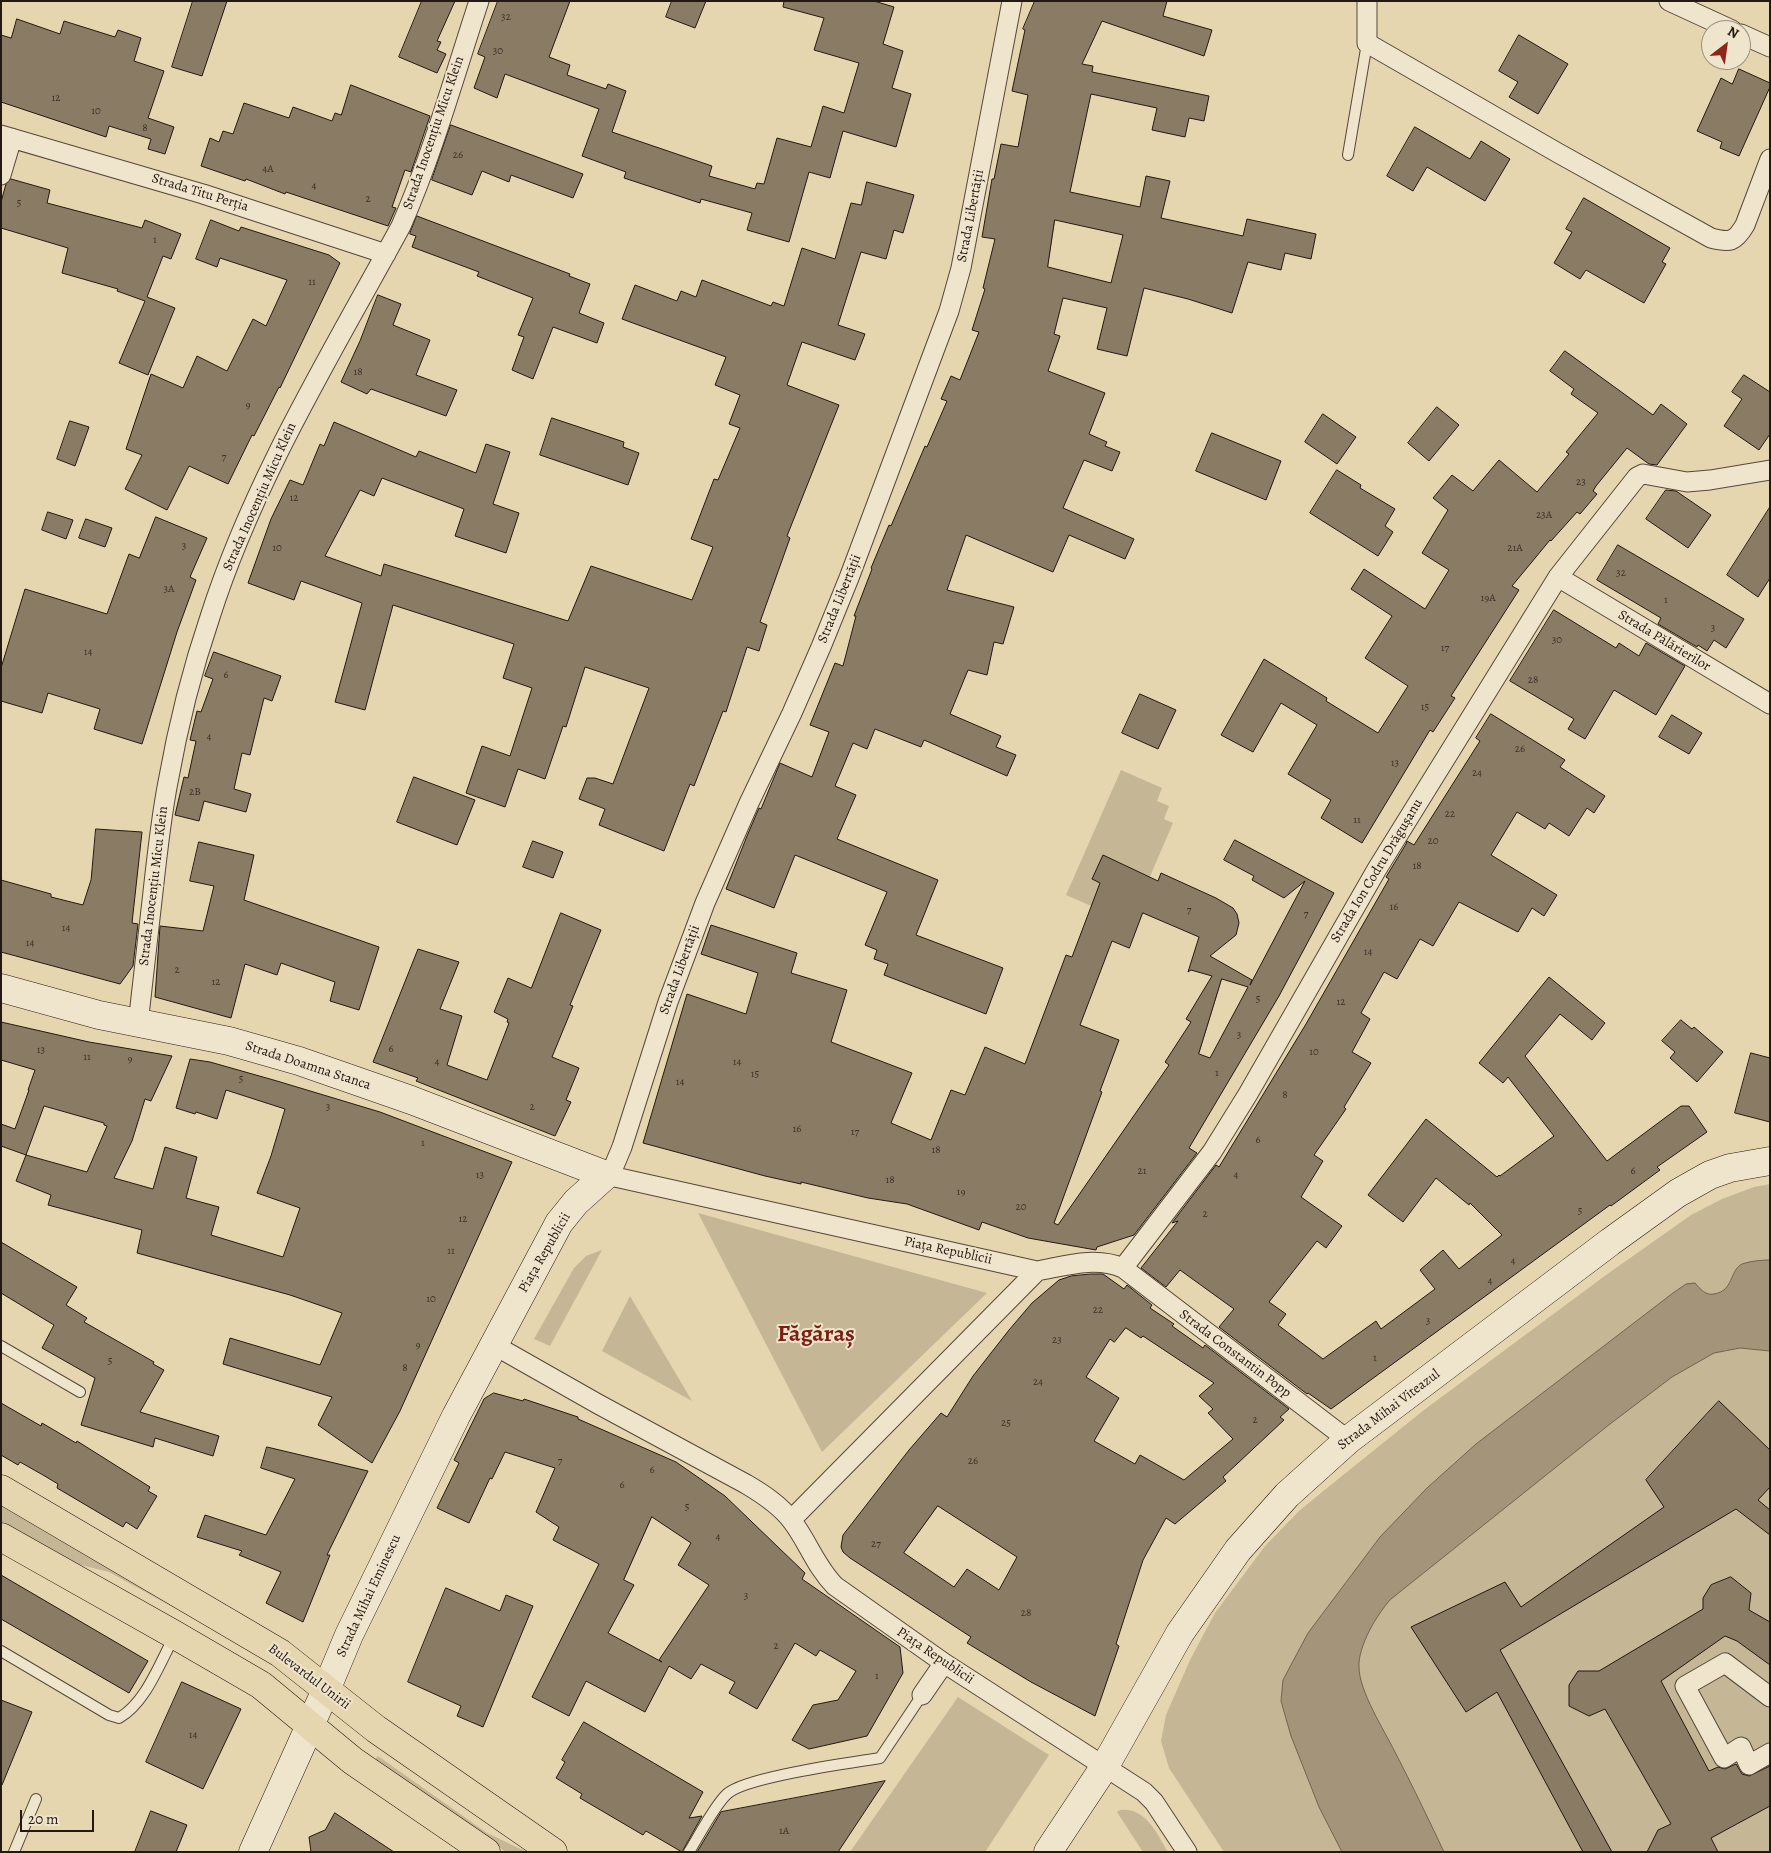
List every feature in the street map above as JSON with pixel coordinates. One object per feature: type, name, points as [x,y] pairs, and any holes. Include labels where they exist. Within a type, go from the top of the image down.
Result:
[{"type":"main road","name":"Bulevardul Unirii","points":[[1,1489],[280,1652],[376,1729],[553,1852]]},
{"type":"main road","points":[[1,1537],[261,1685],[353,1760],[486,1852]]},
{"type":"street","name":"Strada Inocențiu Micu Klein","points":[[138,1024],[158,850],[168,782],[189,688],[210,615],[255,503],[297,416],[386,254],[412,201],[433,146],[479,1]]},
{"type":"street","name":"Strada Libertății","points":[[606,1175],[614,1166],[622,1147],[668,1002],[705,903],[749,802],[821,648],[949,311],[961,268],[1012,1]]},
{"type":"street","points":[[1367,1],[1367,43],[1558,153],[1712,238],[1723,241],[1732,240],[1739,234],[1745,225],[1770,159]]},
{"type":"street","points":[[1669,1],[1710,20]]},
{"type":"street","points":[[1751,38],[1770,47]]},
{"type":"street","name":"Strada Titu Perția","points":[[1,175],[7,136],[203,194],[386,254]]},
{"type":"street","name":"Strada Ion Codru Drăguşanu","points":[[1123,1268],[1212,1152],[1248,1094],[1377,869],[1558,577],[1637,477],[1643,474],[1687,482],[1770,470]]},
{"type":"street","name":"Strada Pălărierilor","points":[[1558,577],[1770,704]]},
{"type":"street","name":"Strada Doamna Stanca","points":[[1,988],[68,1008],[138,1024],[229,1041],[299,1061],[411,1100],[606,1175]]},
{"type":"street","name":"Strada Mihai Viteazul","points":[[1048,1852],[1104,1766],[1180,1633],[1238,1550],[1287,1495],[1348,1440],[1610,1242],[1678,1193],[1730,1168],[1770,1161]]},
{"type":"street","name":"Piața Republicii","points":[[1123,1268],[1105,1262],[1091,1262],[1037,1270],[606,1175],[576,1202],[559,1223],[494,1345],[746,1484],[774,1503],[791,1520],[818,1566],[836,1586],[944,1663],[1144,1792],[1154,1802],[1187,1852]]},
{"type":"street","name":"Strada Constantin Popp","points":[[1123,1268],[1348,1440]]},
{"type":"street","points":[[791,1520],[1037,1270]]},
{"type":"street","name":"Strada Mihai Eminescu","points":[[253,1852],[356,1620],[456,1416],[494,1345]]},
{"type":"street","points":[[922,1695],[944,1663]]},
{"type":"street","points":[[1770,1697],[1724,1663],[1685,1686],[1724,1758],[1742,1747],[1749,1765],[1770,1753]]},
{"type":"lane","points":[[1348,155],[1367,43]]},
{"type":"lane","points":[[1,1346],[80,1392]]},
{"type":"lane","points":[[1,1651],[109,1715],[119,1718],[128,1713],[137,1703],[175,1635]]},
{"type":"lane","points":[[689,1852],[720,1802],[727,1793],[738,1787],[778,1777],[880,1758],[922,1695]]},
{"type":"lane","points":[[14,1852],[36,1799]]},
{"type":"shaded area","points":[[1121,770],[1162,788],[1157,801],[1169,806],[1164,819],[1173,823],[1130,923],[1066,895]]},
{"type":"shaded area","points":[[1770,1184],[1770,1852],[1224,1852],[1169,1768],[1161,1741],[1166,1715],[1190,1660],[1215,1613],[1265,1546],[1299,1511],[1424,1410],[1606,1275],[1691,1215],[1722,1199],[1754,1187]]},
{"type":"shaded area","points":[[698,1213],[987,1293],[822,1452]]},
{"type":"shaded area","points":[[602,1250],[550,1346],[534,1339],[574,1268],[586,1256]]},
{"type":"shaded area","points":[[1770,1260],[1770,1351],[1740,1348],[1714,1353],[1672,1377],[1610,1424],[1391,1599],[1380,1613],[1365,1640],[1360,1659],[1360,1677],[1367,1699],[1408,1777],[1444,1852],[1342,1852],[1319,1807],[1291,1736],[1281,1701],[1283,1680],[1308,1633],[1380,1537],[1427,1488],[1476,1444],[1686,1284],[1695,1283],[1706,1293],[1714,1294],[1725,1289],[1735,1271],[1742,1264]]},
{"type":"shaded area","points":[[630,1296],[692,1401],[602,1351]]},
{"type":"shaded area","points":[[1,1504],[258,1654],[109,1572],[69,1562],[1,1523]]},
{"type":"shaded area","points":[[958,1697],[1049,1755],[985,1852],[850,1852]]},
{"type":"shaded area","points":[[378,1756],[487,1833],[527,1852],[506,1852],[375,1761]]},
{"type":"shaded area","points":[[1129,1810],[1144,1817],[1155,1830],[1168,1852],[1143,1852],[1117,1812]]},
{"type":"building","points":[[193,1],[227,1],[202,76],[172,67]]},
{"type":"building","points":[[422,1],[455,1],[437,41],[441,42],[437,50],[446,54],[437,73],[399,57]]},
{"type":"building","points":[[498,1],[570,1],[549,57],[570,65],[567,75],[606,89],[608,84],[626,91],[612,132],[712,166],[709,176],[755,189],[757,183],[764,184],[777,138],[811,147],[823,106],[844,113],[859,63],[814,50],[824,18],[783,7],[784,1],[874,1],[894,7],[883,44],[903,51],[892,88],[911,94],[896,147],[843,131],[830,178],[809,172],[789,242],[747,230],[752,213],[701,199],[700,203],[624,178],[626,172],[582,156],[599,109],[505,74],[497,98],[474,88],[485,57],[478,54]]},
{"type":"building","points":[[672,1],[706,1],[695,28],[666,17]]},
{"type":"building","points":[[1035,1],[1167,1],[1163,16],[1212,30],[1204,56],[1102,21],[1082,64],[1093,66],[1092,72],[1209,96],[1204,121],[1189,118],[1185,137],[1152,130],[1157,108],[1091,94],[1070,192],[1140,207],[1146,176],[1170,181],[1161,218],[1243,236],[1247,219],[1316,234],[1311,259],[1285,253],[1281,270],[1248,262],[1232,313],[1144,288],[1127,356],[1097,349],[1107,308],[1063,298],[1054,334],[1060,336],[1048,371],[1105,393],[1089,434],[1107,442],[1105,446],[1120,452],[1112,471],[1084,460],[1063,508],[1134,539],[1125,559],[1069,535],[1053,572],[966,535],[947,590],[1014,607],[1003,644],[994,642],[987,675],[968,670],[950,714],[1001,736],[996,747],[1016,755],[1007,776],[924,740],[921,747],[875,729],[867,749],[853,743],[835,786],[856,795],[837,839],[938,880],[916,935],[1003,968],[986,1014],[884,975],[888,964],[874,959],[877,950],[865,945],[887,892],[795,855],[774,908],[726,889],[759,808],[761,809],[780,763],[812,777],[829,732],[810,725],[835,663],[843,666],[856,616],[854,616],[871,568],[947,401],[941,399],[951,376],[960,380],[979,332],[972,330],[985,289],[983,288],[995,239],[982,237],[992,179],[994,179],[1001,144],[1018,147],[1028,95],[1012,91],[1025,30],[1023,29]],"holes":[[[1055,220],[1123,235],[1111,283],[1048,267]]]},
{"type":"building","points":[[17,19],[60,34],[64,21],[115,37],[118,30],[141,38],[134,61],[164,71],[148,118],[174,127],[165,154],[148,149],[151,139],[109,126],[106,137],[1,102],[1,35],[11,38]]},
{"type":"building","points":[[1519,35],[1568,64],[1538,114],[1509,97],[1518,82],[1499,71]]},
{"type":"building","points":[[1739,70],[1770,83],[1770,87],[1739,156],[1720,148],[1722,142],[1697,131],[1721,78],[1732,84]]},
{"type":"building","points":[[351,85],[430,116],[411,172],[405,170],[392,207],[396,208],[388,226],[201,166],[210,138],[219,142],[223,131],[233,134],[244,103],[289,118],[293,107],[332,121],[335,113],[341,115]]},
{"type":"building","points":[[451,125],[583,174],[573,198],[511,175],[509,182],[482,171],[472,195],[432,180]]},
{"type":"building","points":[[1415,127],[1470,159],[1481,141],[1510,159],[1485,201],[1427,167],[1413,191],[1387,176]]},
{"type":"building","points":[[11,179],[50,190],[47,203],[142,228],[145,220],[181,234],[171,259],[163,256],[147,297],[175,308],[148,375],[119,363],[145,301],[117,291],[118,289],[62,273],[68,248],[1,228],[1,202],[6,184]]},
{"type":"building","points":[[867,182],[914,195],[903,233],[894,230],[886,259],[861,252],[838,325],[865,334],[855,360],[802,342],[787,385],[839,405],[787,536],[790,538],[760,622],[767,625],[759,651],[747,647],[726,712],[723,711],[694,786],[690,784],[664,851],[599,825],[605,809],[579,799],[587,778],[595,778],[613,784],[649,688],[585,667],[566,727],[563,726],[545,779],[518,769],[505,807],[466,793],[482,746],[510,756],[532,688],[503,678],[514,644],[393,605],[365,710],[335,702],[362,603],[301,581],[294,600],[248,583],[271,519],[290,480],[303,485],[320,444],[324,446],[334,422],[416,457],[419,451],[476,473],[486,444],[510,452],[493,504],[519,513],[506,553],[455,536],[464,509],[382,478],[374,496],[360,490],[325,556],[381,576],[384,564],[568,621],[591,566],[692,600],[713,547],[691,539],[714,479],[718,480],[740,428],[729,424],[740,395],[715,385],[726,357],[622,319],[635,285],[677,301],[681,291],[696,297],[702,280],[771,306],[773,302],[784,306],[802,248],[835,259],[851,203],[861,205]]},
{"type":"building","points":[[1584,198],[1670,248],[1662,262],[1666,264],[1644,303],[1586,270],[1580,279],[1554,263],[1572,232],[1566,229]]},
{"type":"building","points":[[417,216],[570,274],[569,276],[590,284],[579,313],[604,323],[597,343],[553,327],[533,379],[512,370],[524,337],[518,335],[533,298],[477,276],[479,272],[412,247],[416,236],[410,234]]},
{"type":"building","points":[[211,220],[239,231],[241,227],[329,255],[340,263],[280,388],[254,436],[252,435],[228,484],[189,466],[167,510],[125,489],[142,455],[126,449],[151,374],[183,388],[197,356],[227,371],[253,319],[266,326],[287,280],[220,258],[217,267],[196,259]]},
{"type":"building","points":[[378,295],[401,304],[393,325],[430,340],[416,375],[457,390],[446,416],[371,389],[367,394],[341,382]]},
{"type":"building","points":[[1565,351],[1653,415],[1661,404],[1687,424],[1657,465],[1649,464],[1627,448],[1596,486],[1593,491],[1597,494],[1580,514],[1577,512],[1550,540],[1512,586],[1519,590],[1451,696],[1455,698],[1433,732],[1430,730],[1362,843],[1321,818],[1331,800],[1288,774],[1317,725],[1281,703],[1253,752],[1221,735],[1264,659],[1327,698],[1326,701],[1378,733],[1408,686],[1365,658],[1392,616],[1351,589],[1364,569],[1425,609],[1449,570],[1422,553],[1448,510],[1433,498],[1452,475],[1473,491],[1499,460],[1537,492],[1569,454],[1566,452],[1598,413],[1571,394],[1574,389],[1550,371]]},
{"type":"building","points":[[1744,375],[1770,392],[1770,434],[1759,450],[1724,426],[1742,399],[1732,392]]},
{"type":"building","points":[[1437,407],[1459,425],[1429,461],[1408,443]]},
{"type":"building","points":[[1323,414],[1356,437],[1337,464],[1305,442]]},
{"type":"building","points":[[552,418],[624,442],[623,447],[639,453],[628,485],[540,455]]},
{"type":"building","points":[[70,421],[89,427],[75,466],[57,459]]},
{"type":"building","points":[[1212,433],[1281,461],[1266,500],[1196,471]]},
{"type":"building","points":[[1337,470],[1361,485],[1360,488],[1395,509],[1385,526],[1393,532],[1378,556],[1310,513]]},
{"type":"building","points":[[1666,490],[1676,491],[1711,515],[1688,548],[1646,519]]},
{"type":"building","points":[[1770,507],[1770,578],[1758,597],[1727,575]]},
{"type":"building","points":[[48,512],[73,520],[66,539],[42,530]]},
{"type":"building","points":[[156,517],[207,538],[190,577],[196,580],[177,632],[142,744],[94,729],[100,709],[48,693],[42,713],[1,701],[1,668],[25,589],[107,614],[129,554],[139,558]]},
{"type":"building","points":[[86,519],[112,528],[105,547],[79,538]]},
{"type":"building","points":[[1618,545],[1744,619],[1726,648],[1714,640],[1707,651],[1698,645],[1697,647],[1658,624],[1661,618],[1597,580]]},
{"type":"building","points":[[1554,610],[1616,648],[1619,643],[1639,656],[1646,643],[1685,666],[1656,715],[1614,690],[1585,739],[1568,729],[1574,719],[1510,681]]},
{"type":"building","points":[[214,652],[281,676],[272,701],[264,698],[250,755],[242,753],[234,789],[251,794],[246,812],[204,801],[199,821],[175,815],[184,777],[188,778],[196,741],[190,740],[197,711],[201,712],[213,679],[205,676]]},
{"type":"building","points":[[1140,694],[1176,710],[1158,749],[1122,733]]},
{"type":"building","points":[[1491,714],[1565,760],[1560,767],[1605,796],[1594,813],[1587,808],[1569,836],[1549,823],[1545,829],[1517,812],[1491,855],[1557,895],[1544,916],[1532,908],[1518,932],[1459,902],[1433,946],[1420,939],[1397,979],[1384,972],[1361,1013],[1370,1019],[1352,1052],[1371,1063],[1344,1107],[1346,1109],[1314,1155],[1323,1161],[1301,1197],[1342,1226],[1326,1248],[1317,1241],[1269,1302],[1286,1314],[1278,1325],[1323,1359],[1376,1321],[1381,1329],[1435,1289],[1420,1270],[1443,1250],[1459,1269],[1502,1235],[1470,1203],[1469,1205],[1436,1178],[1403,1222],[1368,1195],[1426,1119],[1497,1177],[1554,1136],[1508,1077],[1503,1083],[1479,1063],[1549,977],[1605,1023],[1592,1040],[1560,1014],[1525,1056],[1607,1161],[1681,1106],[1689,1106],[1707,1132],[1657,1167],[1660,1170],[1331,1409],[1307,1394],[1219,1327],[1234,1309],[1180,1270],[1166,1287],[1141,1268],[1178,1221],[1172,1223],[1216,1165],[1219,1167],[1306,1024],[1389,879],[1386,877],[1407,841],[1414,845],[1480,741],[1476,738]]},
{"type":"building","points":[[1672,715],[1702,733],[1689,754],[1659,737]]},
{"type":"building","points":[[414,777],[475,800],[457,845],[397,822]]},
{"type":"building","points":[[96,829],[142,832],[132,923],[138,924],[133,966],[120,984],[1,952],[1,880],[51,894],[51,897],[83,905],[91,880]]},
{"type":"building","points":[[1235,840],[1334,893],[1279,996],[1189,1148],[1197,1153],[1134,1235],[1097,1247],[1096,1250],[1028,1238],[982,1222],[979,1230],[907,1204],[868,1198],[801,1182],[801,1184],[765,1176],[643,1143],[687,994],[746,1014],[758,973],[701,954],[711,925],[797,953],[791,973],[847,990],[831,1042],[912,1073],[891,1123],[931,1140],[951,1090],[965,1095],[985,1047],[1025,1064],[1066,955],[1072,957],[1100,883],[1092,879],[1103,855],[1158,881],[1161,873],[1216,898],[1233,908],[1239,923],[1236,935],[1210,956],[1252,980],[1250,985],[1305,881],[1284,898],[1252,880],[1254,876],[1224,860]],"holes":[[[1143,913],[1199,937],[1188,972],[1191,970],[1212,976],[1186,1019],[1191,1022],[1165,1062],[1169,1065],[1058,1225],[1054,1223],[1119,1040],[1080,1025],[1112,941],[1129,948]],[[1222,979],[1248,987],[1210,1058],[1199,1054]]]},
{"type":"building","points":[[533,841],[563,852],[553,878],[523,867]]},
{"type":"building","points":[[199,842],[254,855],[244,900],[379,947],[359,1010],[330,1001],[335,982],[281,963],[277,975],[245,964],[231,1018],[155,997],[160,926],[203,931],[214,886],[190,881]]},
{"type":"building","points":[[561,913],[601,930],[570,1005],[573,1006],[552,1057],[579,1068],[566,1100],[571,1102],[555,1136],[416,1081],[418,1078],[373,1062],[418,949],[459,962],[440,1009],[462,1016],[447,1065],[487,1080],[509,1023],[507,1022],[508,1019],[494,1012],[508,978],[531,988]]},
{"type":"building","points":[[1681,1020],[1692,1029],[1694,1027],[1723,1052],[1697,1082],[1670,1058],[1675,1052],[1662,1041]]},
{"type":"building","points":[[1,1022],[89,1042],[172,1056],[151,1101],[145,1099],[132,1141],[114,1178],[153,1189],[165,1147],[197,1157],[186,1198],[219,1207],[211,1235],[283,1257],[300,1208],[257,1193],[271,1156],[285,1109],[226,1090],[217,1119],[176,1108],[190,1059],[210,1062],[380,1112],[512,1162],[400,1411],[372,1463],[318,1425],[332,1397],[223,1364],[230,1338],[320,1365],[342,1313],[290,1295],[137,1253],[142,1230],[48,1205],[51,1195],[16,1181],[26,1155],[1,1146],[1,1124],[15,1129],[35,1070],[1,1060]],"holes":[[[44,1106],[104,1123],[107,1126],[87,1172],[26,1155]]]},
{"type":"building","points":[[1751,1053],[1770,1058],[1770,1122],[1735,1113]]},
{"type":"building","points":[[1,1242],[77,1287],[66,1305],[87,1318],[84,1322],[154,1362],[153,1364],[164,1370],[140,1412],[219,1436],[213,1456],[155,1438],[153,1447],[81,1425],[95,1378],[42,1348],[54,1325],[1,1293]]},
{"type":"building","points":[[1103,1274],[1124,1289],[1127,1285],[1152,1305],[1150,1308],[1174,1324],[1172,1326],[1203,1348],[1205,1345],[1289,1409],[1280,1417],[1284,1420],[1223,1477],[1226,1481],[1175,1524],[1166,1518],[1143,1560],[1116,1644],[1119,1646],[1095,1716],[1031,1682],[967,1643],[971,1637],[850,1558],[843,1552],[841,1547],[843,1535],[909,1450],[941,1413],[947,1417],[973,1376],[1009,1330],[1032,1303],[1059,1280],[1071,1276]],"holes":[[[1126,1328],[1141,1338],[1143,1336],[1214,1383],[1199,1396],[1213,1409],[1208,1413],[1233,1439],[1184,1480],[1140,1455],[1135,1464],[1094,1441],[1119,1398],[1086,1377],[1110,1339],[1114,1342]],[[938,1506],[1017,1557],[999,1590],[967,1569],[954,1587],[904,1553]]]},
{"type":"building","points":[[494,1393],[523,1401],[524,1399],[578,1417],[578,1419],[676,1462],[725,1496],[805,1573],[802,1579],[900,1647],[903,1673],[867,1736],[809,1749],[792,1740],[813,1705],[838,1700],[856,1671],[820,1650],[816,1656],[795,1643],[757,1709],[729,1693],[735,1682],[701,1664],[691,1679],[669,1666],[645,1712],[586,1681],[569,1716],[532,1697],[599,1564],[553,1540],[559,1527],[536,1512],[555,1468],[505,1452],[492,1479],[490,1478],[469,1523],[437,1508],[459,1463],[454,1460],[484,1399]],"holes":[[[652,1517],[691,1543],[678,1565],[709,1585],[659,1660],[662,1662],[608,1633],[634,1585],[624,1580]]]},
{"type":"building","points":[[1719,1401],[1770,1450],[1770,1487],[1758,1500],[1770,1510],[1770,1535],[1736,1509],[1500,1650],[1612,1852],[1583,1852],[1497,1692],[1466,1712],[1411,1627],[1505,1582],[1521,1607],[1664,1507],[1646,1480]]},
{"type":"building","points":[[1,1403],[41,1426],[42,1423],[76,1443],[77,1441],[150,1487],[148,1491],[157,1496],[137,1529],[126,1522],[123,1527],[57,1488],[58,1484],[43,1475],[20,1462],[18,1465],[1,1455]]},
{"type":"building","points":[[267,1447],[368,1471],[327,1555],[330,1555],[303,1622],[266,1603],[281,1572],[239,1555],[242,1551],[197,1537],[205,1515],[266,1535],[295,1479],[261,1468]]},
{"type":"building","points":[[1,1575],[148,1661],[129,1693],[1,1619]]},
{"type":"building","points":[[1731,1577],[1751,1593],[1749,1610],[1770,1622],[1770,1665],[1737,1641],[1725,1636],[1661,1681],[1709,1771],[1718,1767],[1725,1769],[1736,1764],[1742,1774],[1749,1776],[1770,1766],[1770,1806],[1711,1838],[1718,1852],[1647,1852],[1658,1830],[1671,1824],[1605,1709],[1589,1716],[1569,1706],[1569,1685],[1578,1671],[1599,1671],[1703,1609],[1703,1598],[1711,1585]]},
{"type":"building","points":[[446,1588],[500,1611],[506,1595],[533,1606],[483,1727],[457,1716],[461,1706],[408,1682]]},
{"type":"building","points":[[182,1682],[241,1709],[203,1789],[146,1762]]},
{"type":"building","points":[[1,1700],[32,1712],[2,1785],[1,1785]]},
{"type":"building","points":[[584,1722],[703,1792],[689,1818],[702,1816],[682,1852],[646,1831],[643,1835],[580,1798],[582,1794],[556,1778],[565,1762],[562,1760]]},
{"type":"building","points":[[885,1781],[838,1852],[697,1852],[721,1812]]},
{"type":"building","points":[[151,1811],[187,1825],[176,1852],[135,1852]]},
{"type":"building","points":[[335,1813],[394,1852],[311,1852],[309,1837],[325,1830]]},
{"type":"district","name":"Făgăraș","points":[[816,1335]]}]
